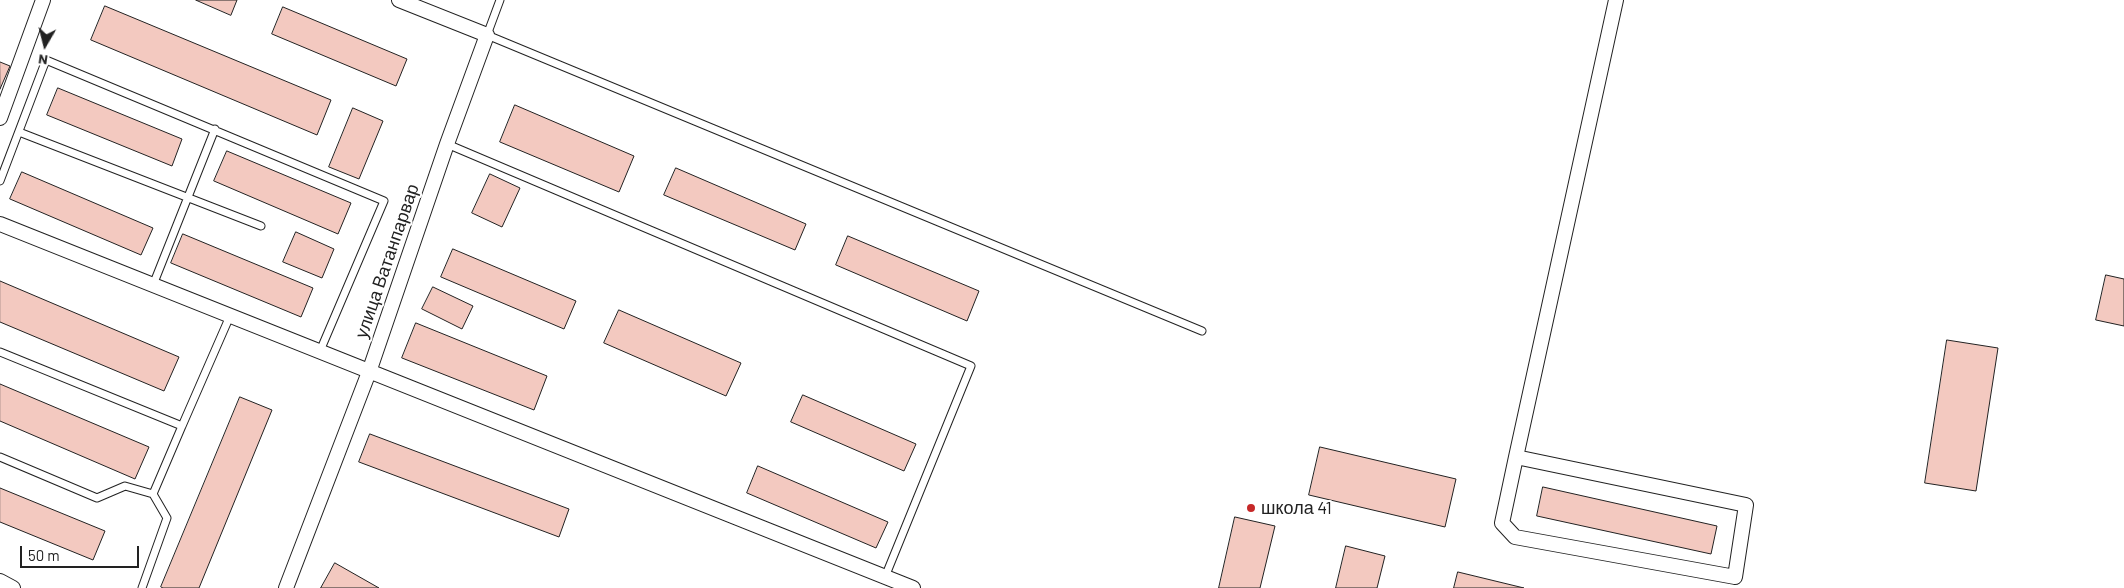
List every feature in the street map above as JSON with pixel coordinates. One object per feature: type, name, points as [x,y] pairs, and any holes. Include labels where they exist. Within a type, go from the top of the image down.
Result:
[{"type":"street","points":[[0,118],[43,0]]},
{"type":"street","points":[[399,0],[487,35]]},
{"type":"street","points":[[1516,457],[1746,506],[1735,578],[1515,537],[1502,524],[1516,457],[1616,0]]},
{"type":"street","name":"улица Ватанпарвар","points":[[286,588],[369,372],[446,144],[487,35]]},
{"type":"street","points":[[0,224],[913,588]]},
{"type":"street","points":[[0,581],[13,588]]},
{"type":"lane","points":[[500,0],[487,35],[1202,331]]},
{"type":"lane","points":[[0,181],[46,60],[384,201],[320,351]]},
{"type":"lane","points":[[153,285],[215,129]]},
{"type":"lane","points":[[19,132],[261,226]]},
{"type":"lane","points":[[446,144],[971,366],[885,577]]},
{"type":"lane","points":[[153,494],[230,316]]},
{"type":"lane","points":[[0,352],[182,426]]},
{"type":"lane","points":[[0,457],[97,498],[125,486],[153,494],[166,518],[142,588]]},
{"type":"building","points":[[196,0],[237,0],[231,15]]},
{"type":"building","points":[[105,6],[331,100],[317,135],[91,40]]},
{"type":"building","points":[[283,7],[407,59],[396,86],[272,34]]},
{"type":"building","points":[[0,62],[10,66],[0,89]]},
{"type":"building","points":[[58,88],[182,139],[172,166],[47,115]]},
{"type":"building","points":[[515,105],[634,156],[619,192],[500,142]]},
{"type":"building","points":[[353,108],[383,121],[359,179],[329,167]]},
{"type":"building","points":[[227,151],[351,203],[338,234],[214,181]]},
{"type":"building","points":[[676,168],[806,224],[795,250],[664,195]]},
{"type":"building","points":[[22,172],[153,228],[141,255],[10,199]]},
{"type":"building","points":[[490,174],[520,188],[502,227],[472,213]]},
{"type":"building","points":[[296,232],[334,249],[322,278],[283,262]]},
{"type":"building","points":[[183,234],[313,288],[301,317],[171,263]]},
{"type":"building","points":[[848,236],[979,291],[967,321],[836,265]]},
{"type":"building","points":[[453,249],[576,301],[564,329],[441,277]]},
{"type":"building","points":[[2106,275],[2124,279],[2124,326],[2096,320]]},
{"type":"building","points":[[0,281],[179,357],[164,391],[0,322]]},
{"type":"building","points":[[433,287],[473,306],[462,329],[422,309]]},
{"type":"building","points":[[619,310],[741,363],[726,396],[604,343]]},
{"type":"building","points":[[416,323],[547,376],[534,410],[402,358]]},
{"type":"building","points":[[1947,340],[1998,348],[1976,491],[1925,483]]},
{"type":"building","points":[[0,384],[149,447],[135,479],[0,421]]},
{"type":"building","points":[[803,395],[916,444],[904,471],[791,422]]},
{"type":"building","points":[[240,397],[272,410],[199,588],[163,588],[161,587]]},
{"type":"building","points":[[370,434],[569,509],[559,537],[359,462]]},
{"type":"building","points":[[1320,447],[1456,479],[1445,527],[1309,495]]},
{"type":"building","points":[[758,466],[888,522],[876,548],[747,493]]},
{"type":"building","points":[[1543,487],[1717,526],[1711,554],[1537,516]]},
{"type":"building","points":[[0,488],[105,531],[93,560],[0,522]]},
{"type":"building","points":[[1235,517],[1275,526],[1260,588],[1219,588]]},
{"type":"building","points":[[1346,546],[1385,556],[1377,588],[1336,588]]},
{"type":"building","points":[[335,563],[379,588],[321,588]]},
{"type":"building","points":[[1458,572],[1524,588],[1454,588]]},
{"type":"place","name":"школа 41","points":[[1251,508]]}]
